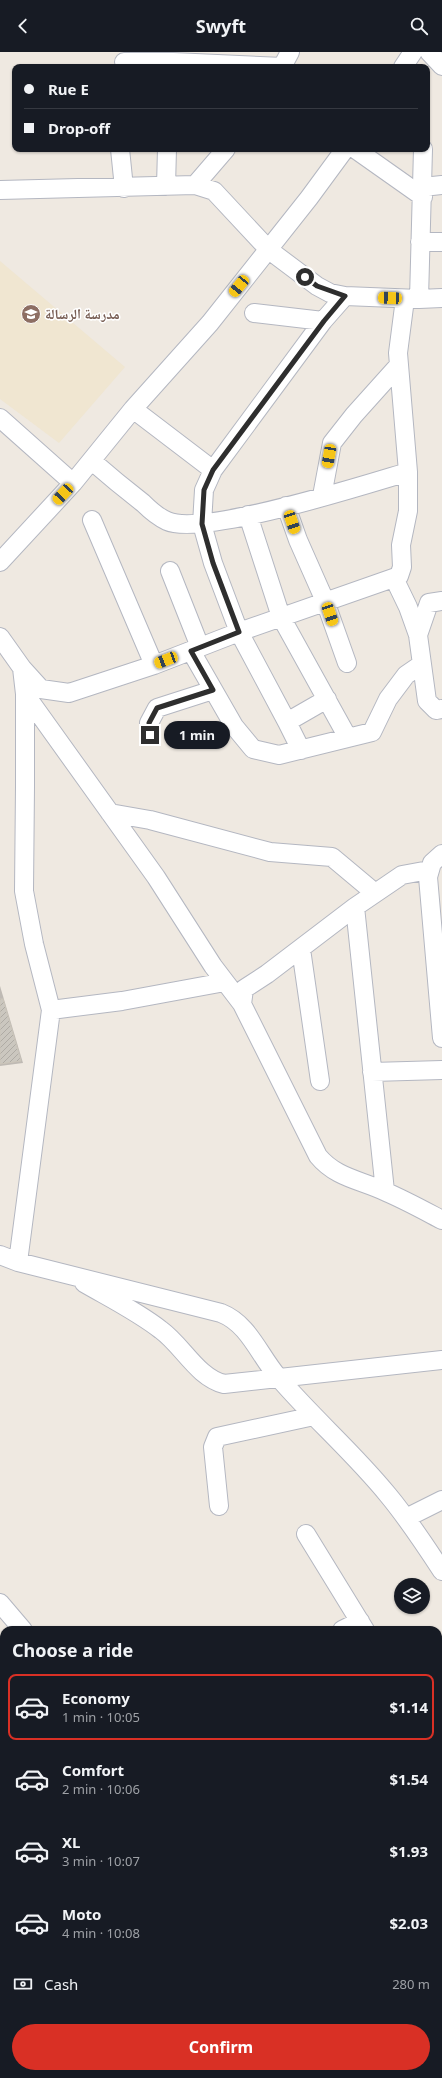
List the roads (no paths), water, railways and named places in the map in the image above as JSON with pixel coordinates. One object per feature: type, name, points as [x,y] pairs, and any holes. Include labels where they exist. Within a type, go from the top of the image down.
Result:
[{"type":"street","points":[[284,64],[290,52]]},
{"type":"street","points":[[405,64],[413,52]]},
{"type":"street","points":[[429,52],[442,66]]},
{"type":"street","points":[[124,60],[173,60],[235,64]]},
{"type":"street","points":[[120,152],[124,188]]},
{"type":"street","points":[[166,186],[167,152]]},
{"type":"street","points":[[195,185],[223,152]]},
{"type":"street","points":[[0,562],[92,461],[133,409],[210,323],[310,198],[343,152]]},
{"type":"street","points":[[360,152],[423,192]]},
{"type":"street","points":[[0,637],[22,668],[41,689],[69,693],[154,665],[239,632],[394,578],[401,572],[401,545],[406,522],[408,472],[398,354],[412,299],[420,242],[423,192],[423,152]]},
{"type":"street","points":[[0,190],[195,185],[214,191],[269,250],[317,286],[345,296],[412,299],[442,298]]},
{"type":"street","points":[[423,192],[442,185]]},
{"type":"street","points":[[420,242],[442,242]]},
{"type":"street","points":[[302,750],[239,632],[213,563],[202,524],[204,490],[213,470],[324,321],[345,296]]},
{"type":"street","points":[[254,313],[324,321]]},
{"type":"street","points":[[322,496],[332,443],[354,415],[398,366]]},
{"type":"street","points":[[133,409],[213,470]]},
{"type":"street","points":[[0,418],[73,482]]},
{"type":"street","points":[[92,461],[167,521],[177,524],[202,524],[248,515],[408,472]]},
{"type":"street","points":[[286,506],[298,540],[325,601],[347,663]]},
{"type":"street","points":[[248,515],[281,617],[348,738]]},
{"type":"street","points":[[92,520],[154,665]]},
{"type":"street","points":[[170,571],[195,649],[213,690],[234,726],[253,749],[279,755],[372,732],[388,699],[406,675],[422,664]]},
{"type":"street","points":[[394,578],[408,608],[418,635],[427,701],[436,710],[442,709]]},
{"type":"street","points":[[418,635],[429,603],[442,601]]},
{"type":"street","points":[[18,1262],[51,1010],[34,944],[24,890],[26,827],[24,694],[22,668]]},
{"type":"street","points":[[150,735],[149,723],[157,708],[213,690]]},
{"type":"street","points":[[24,694],[110,813],[242,1004],[318,1156],[326,1166],[338,1174],[385,1191],[442,1220]]},
{"type":"street","points":[[287,722],[327,699]]},
{"type":"street","points":[[110,813],[150,820],[270,852],[332,857],[376,893]]},
{"type":"street","points":[[442,854],[432,863],[428,877],[437,927],[442,1038]]},
{"type":"street","points":[[242,1004],[244,989],[301,949],[355,907],[402,875],[429,870]]},
{"type":"street","points":[[355,907],[385,1191]]},
{"type":"street","points":[[301,949],[320,1081]]},
{"type":"street","points":[[51,1010],[122,1001],[226,982]]},
{"type":"street","points":[[372,1072],[442,1070]]},
{"type":"street","points":[[0,1255],[18,1262],[66,1272],[221,1312],[233,1318],[244,1328],[278,1377],[387,1494],[406,1518],[442,1571]]},
{"type":"street","points":[[66,1272],[168,1335],[214,1381],[224,1384],[442,1360]]},
{"type":"street","points":[[219,1506],[213,1447],[217,1437],[314,1416]]},
{"type":"street","points":[[406,1518],[442,1500]]},
{"type":"street","points":[[306,1534],[362,1626]]},
{"type":"street","points":[[0,1603],[20,1626]]},
{"type":"place","name":"مدرسة الرسالة","points":[[31,314]]}]
